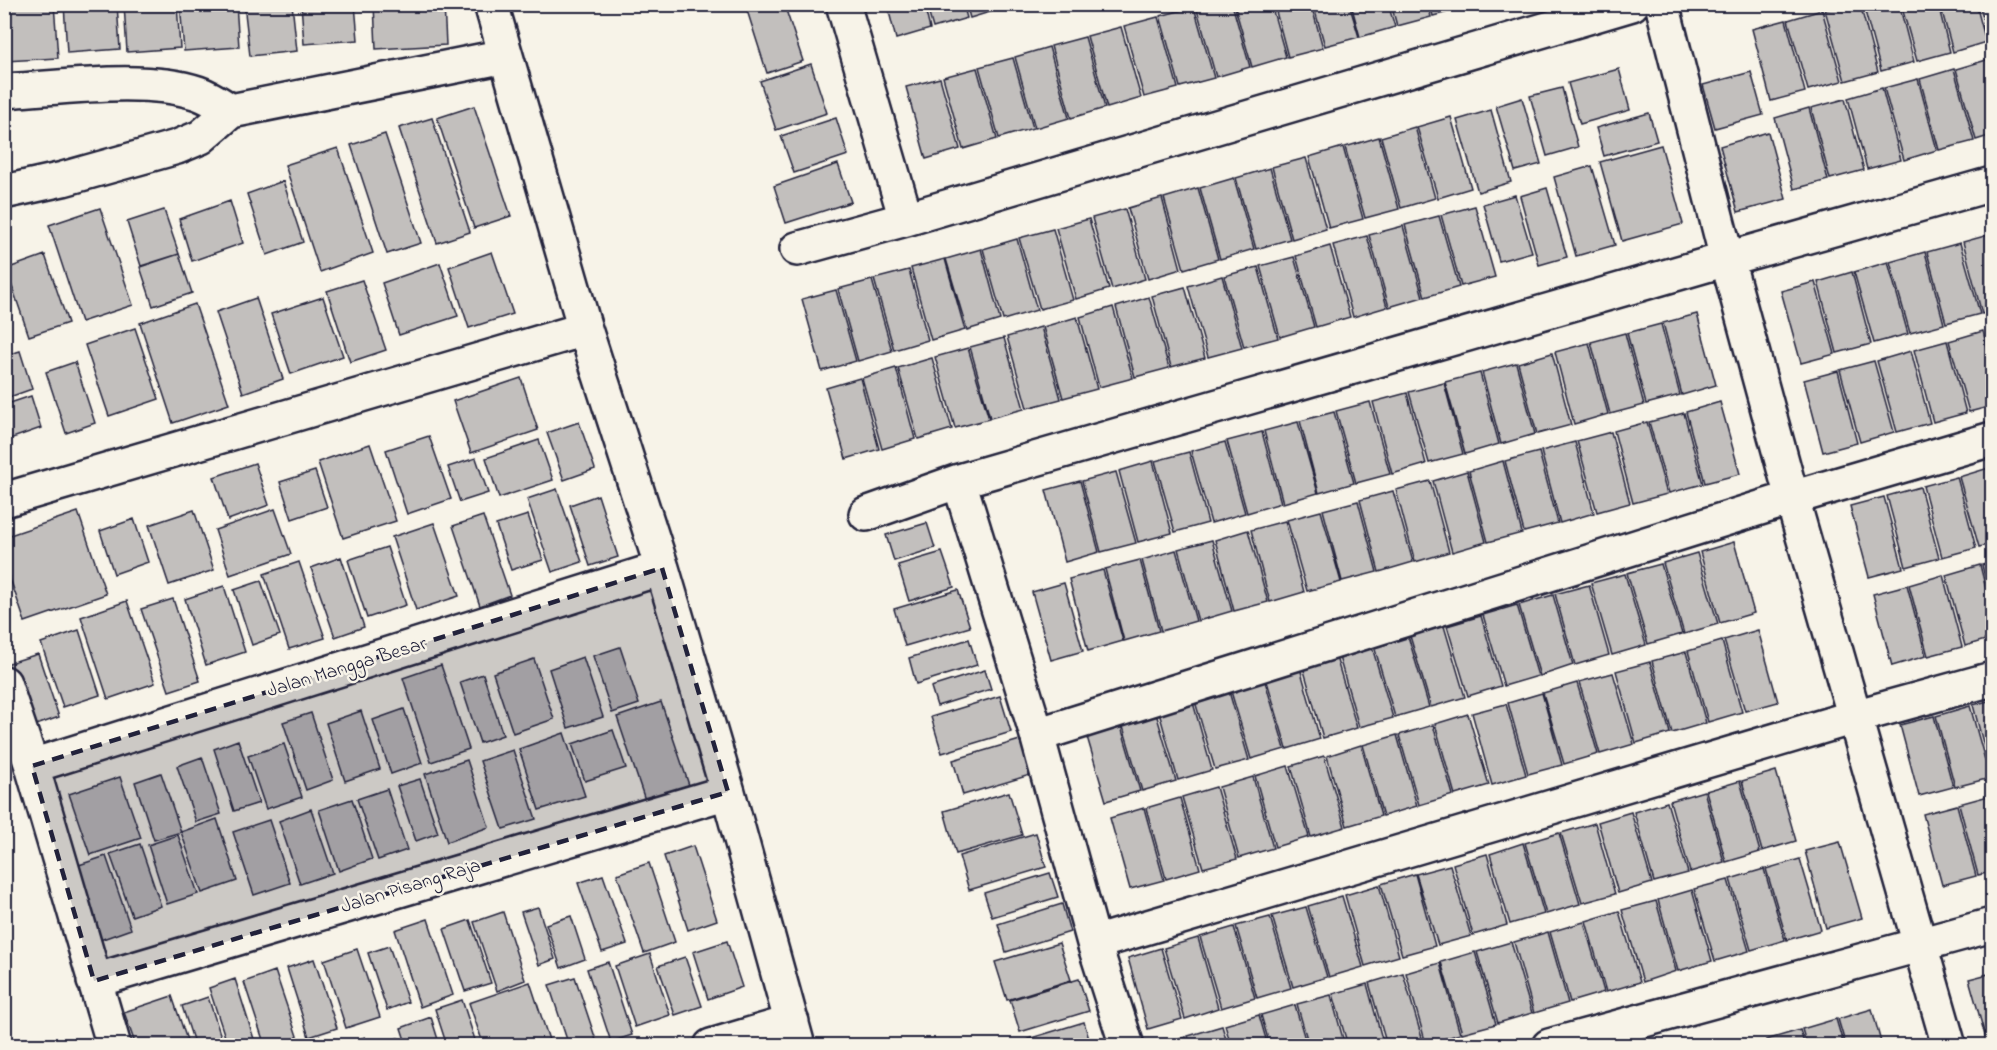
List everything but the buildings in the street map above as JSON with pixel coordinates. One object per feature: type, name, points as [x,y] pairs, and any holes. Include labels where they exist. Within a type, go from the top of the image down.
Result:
[{"type":"street","points":[[491,4],[585,329],[662,568],[728,792],[795,1034],[711,1046]]},
{"type":"street","points":[[843,4],[906,219]]},
{"type":"street","points":[[797,249],[906,219],[1632,4]]},
{"type":"street","points":[[1662,4],[1727,259],[1792,498],[1949,1046]]},
{"type":"street","points":[[4,192],[63,179],[177,147],[201,137],[231,111],[505,56]]},
{"type":"street","points":[[4,92],[125,84],[161,87],[198,93],[231,111]]},
{"type":"street","points":[[866,514],[959,481],[1992,184]]},
{"type":"street","points":[[4,500],[585,329]]},
{"type":"street","points":[[1037,735],[1792,498],[1992,439]]},
{"type":"street","points":[[959,481],[1037,735],[1094,943],[1126,1046]]},
{"type":"street","name":"Jalan Mangga Besar","points":[[32,766],[662,568]]},
{"type":"street","points":[[1094,943],[1854,717],[1992,679]]},
{"type":"street","points":[[4,682],[32,766],[114,1046]]},
{"type":"street","name":"Jalan Pisang Raja","points":[[94,981],[728,792]]},
{"type":"street","points":[[1549,1046],[1992,925]]},
{"type":"highlighted area","points":[[662,568],[728,792],[94,981],[32,766]]}]
